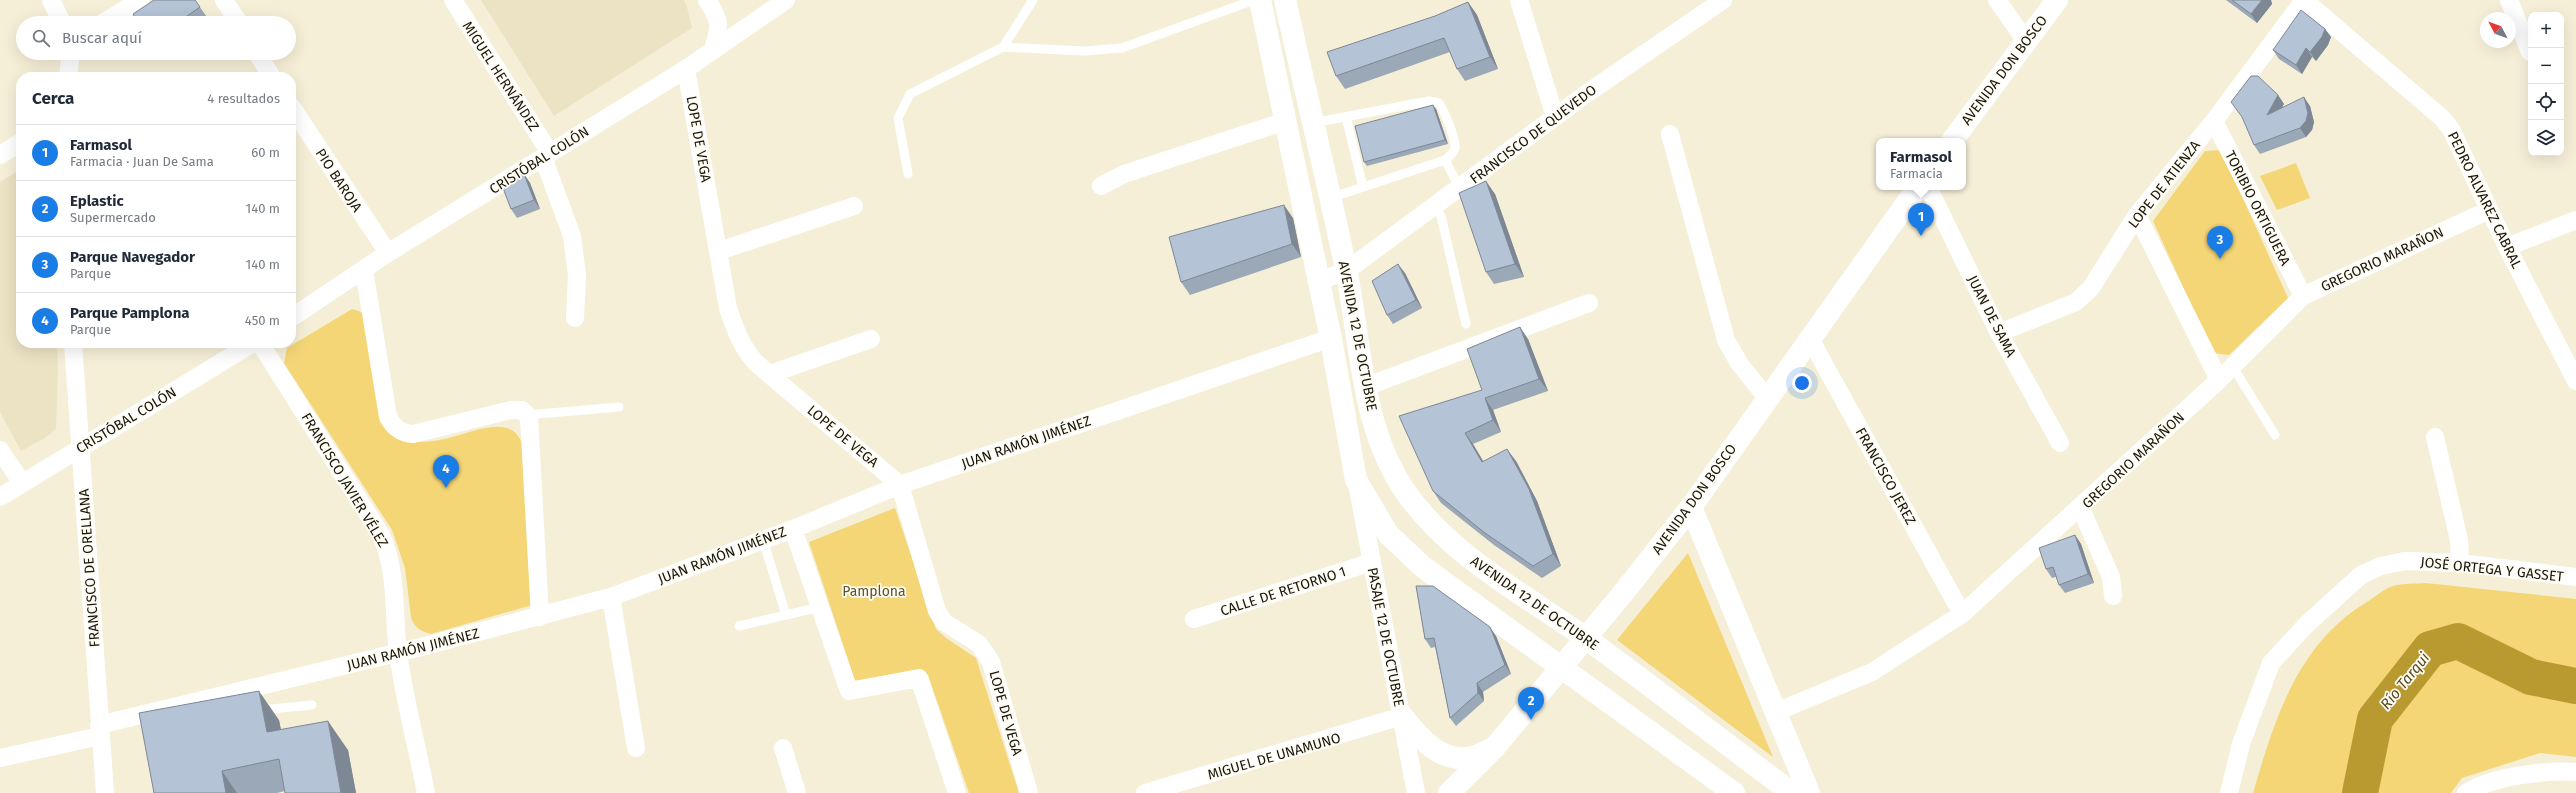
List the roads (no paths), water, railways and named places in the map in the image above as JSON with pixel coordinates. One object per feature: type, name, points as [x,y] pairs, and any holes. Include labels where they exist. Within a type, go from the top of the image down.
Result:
[{"type":"main road","name":"AVENIDA 12 DE OCTUBRE","points":[[1260,0],[1331,338],[1356,480],[1388,534],[1423,567],[1559,668],[1734,793]]},
{"type":"main road","name":"AVENIDA 12 DE OCTUBRE","points":[[1285,0],[1346,271],[1365,387],[1381,444],[1401,484],[1436,528],[1466,554],[1584,637],[1792,793]]},
{"type":"main road","name":"AVENIDA DON BOSCO","points":[[1954,138],[2057,0]]},
{"type":"main road","name":"AVENIDA DON BOSCO","points":[[1449,793],[1495,747],[1584,637],[1624,592],[1691,507],[1809,337],[1916,190]]},
{"type":"main road","points":[[1691,507],[1809,793]]},
{"type":"main road","points":[[1402,716],[1429,747],[1447,756],[1468,758],[1495,747]]},
{"type":"street","points":[[51,0],[59,16]]},
{"type":"street","points":[[114,16],[140,0]]},
{"type":"street","points":[[224,0],[234,16]]},
{"type":"street","name":"MIGUEL HERNÁNDEZ","points":[[453,0],[547,155],[572,236],[577,275],[575,318]]},
{"type":"street","points":[[707,0],[718,18],[718,32],[714,49]]},
{"type":"street","name":"CRISTÓBAL COLÓN","points":[[296,315],[388,253],[686,68],[786,0]]},
{"type":"street","points":[[1519,0],[1555,117]]},
{"type":"street","name":"FRANCISCO DE QUEVEDO","points":[[1319,281],[1346,271],[1437,206],[1555,117],[1723,0]]},
{"type":"street","points":[[1997,0],[2026,41]]},
{"type":"street","name":"LOPE DE ATIENZA","points":[[1999,333],[2076,302],[2091,288],[2137,215],[2214,121],[2304,0]]},
{"type":"street","name":"PEDRO ALVAREZ CABRAL","points":[[2304,0],[2442,118],[2451,129],[2507,247],[2576,381]]},
{"type":"street","points":[[2509,0],[2528,48]]},
{"type":"street","points":[[69,72],[70,60]]},
{"type":"street","points":[[261,60],[269,72]]},
{"type":"street","name":"LOPE DE VEGA","points":[[686,68],[728,308],[736,334],[745,351],[900,485],[937,611],[944,622],[979,644],[991,662],[1029,793]]},
{"type":"street","name":"PIO BAROJA","points":[[296,114],[388,253]]},
{"type":"street","points":[[1101,186],[1124,174],[1286,121]]},
{"type":"street","name":"TORIBIO ORTIGUERA","points":[[2214,121],[2302,296]]},
{"type":"street","points":[[1670,134],[1726,340],[1739,363],[1767,398]]},
{"type":"street","points":[[0,155],[16,145]]},
{"type":"street","name":"JUAN DE SAMA","points":[[1929,190],[1999,333],[2060,443]]},
{"type":"street","points":[[719,251],[854,206]]},
{"type":"street","name":"GREGORIO MARAÑON","points":[[1776,712],[1872,672],[1962,614],[2081,509],[2233,367],[2302,296],[2489,210]]},
{"type":"street","points":[[2137,215],[2219,380]]},
{"type":"street","points":[[2507,247],[2576,220]]},
{"type":"street","points":[[364,270],[388,417],[395,426],[403,432],[413,434],[511,410],[522,410],[527,415],[530,421],[540,616]]},
{"type":"street","points":[[1365,387],[1589,303]]},
{"type":"street","name":"FRANCISCO JEREZ","points":[[1809,337],[1962,614]]},
{"type":"street","name":"JUAN RAMÓN JIMÉNEZ","points":[[0,758],[253,688],[398,653],[611,597],[793,529],[900,485],[1331,338]]},
{"type":"street","points":[[770,374],[871,339]]},
{"type":"street","name":"FRANCISCO DE ORELLANA","points":[[73,348],[105,793]]},
{"type":"street","name":"CRISTÓBAL COLÓN","points":[[0,497],[245,348]]},
{"type":"street","name":"FRANCISCO JAVIER VÉLEZ","points":[[263,348],[386,546],[392,566],[398,653],[426,793]]},
{"type":"street","points":[[2435,436],[2459,540],[2460,563]]},
{"type":"street","points":[[0,450],[22,483]]},
{"type":"street","name":"PASAJE 12 DE OCTUBRE","points":[[1356,480],[1416,793]]},
{"type":"street","points":[[2081,509],[2111,577],[2113,596]]},
{"type":"street","points":[[793,529],[849,691],[919,678],[957,793]]},
{"type":"street","name":"JOSÉ ORTEGA Y GASSET","points":[[2229,793],[2241,744],[2266,675],[2280,651],[2361,575],[2381,566],[2405,561],[2460,563],[2576,577]]},
{"type":"street","name":"CALLE DE RETORNO 1","points":[[1194,619],[1372,562]]},
{"type":"street","points":[[611,597],[636,748]]},
{"type":"street","name":"MIGUEL DE UNAMUNO","points":[[1145,793],[1402,716]]},
{"type":"street","points":[[783,748],[797,793]]},
{"type":"street","points":[[2466,793],[2485,785],[2538,771],[2576,772]]},
{"type":"lane","points":[[1003,47],[1033,0]]},
{"type":"lane","points":[[908,174],[898,118],[910,94],[1003,47],[1084,51],[1122,48],[1254,0]]},
{"type":"lane","points":[[1313,123],[1429,101],[1439,103],[1443,109],[1455,144],[1453,154],[1446,160],[1330,198]]},
{"type":"lane","points":[[1346,117],[1363,187]]},
{"type":"lane","points":[[1446,160],[1460,189]]},
{"type":"lane","points":[[1437,206],[1442,220],[1466,324]]},
{"type":"lane","points":[[2233,367],[2274,435]]},
{"type":"lane","points":[[527,415],[619,407]]},
{"type":"lane","points":[[763,540],[786,615]]},
{"type":"lane","points":[[739,626],[820,607]]},
{"type":"lane","points":[[253,688],[261,710],[312,706]]},
{"type":"waterway","name":"Río Tarqui","points":[[2360,793],[2375,719],[2430,649],[2458,641],[2531,677],[2576,686]]},
{"type":"place","name":"Farmasol","points":[[1921,236]]},
{"type":"place","name":"Parque Navegador","points":[[2220,259]]},
{"type":"place","name":"Parque Pamplona","points":[[446,488]]},
{"type":"place","name":"Eplastic","points":[[1531,720]]},
{"type":"park label","name":"Pamplona","points":[[874,591]]}]
